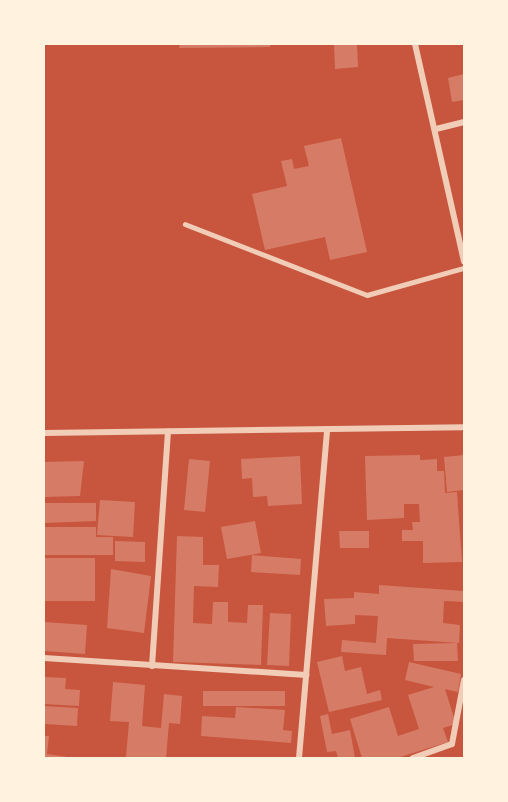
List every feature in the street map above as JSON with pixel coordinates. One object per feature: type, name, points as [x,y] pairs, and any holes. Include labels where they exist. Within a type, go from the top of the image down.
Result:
[{"type":"street","points":[[415,44],[465,262]]},
{"type":"street","points":[[436,129],[465,122]]},
{"type":"street","points":[[44,432],[465,427]]},
{"type":"street","points":[[299,759],[327,429]]},
{"type":"street","points":[[152,666],[168,432]]},
{"type":"street","points":[[44,658],[306,675]]},
{"type":"street","points":[[413,759],[452,744],[465,680]]},
{"type":"lane","points":[[185,224],[367,295],[465,268]]},
{"type":"building","points":[[180,44],[271,44],[270,47],[179,48]]},
{"type":"building","points":[[334,44],[357,44],[358,67],[335,69]]},
{"type":"building","points":[[464,74],[464,100],[452,102],[448,78]]},
{"type":"building","points":[[341,138],[367,252],[330,260],[325,237],[265,250],[252,194],[287,186],[281,161],[292,159],[294,169],[309,166],[304,146]]},
{"type":"building","points":[[420,455],[420,460],[437,459],[437,471],[444,471],[445,493],[457,492],[462,562],[423,563],[423,541],[402,541],[402,530],[413,530],[412,522],[420,522],[419,504],[404,504],[404,518],[367,520],[365,456]]},
{"type":"building","points":[[464,455],[464,490],[447,492],[444,457]]},
{"type":"building","points":[[300,456],[302,504],[268,506],[267,496],[253,497],[252,478],[242,479],[241,459]]},
{"type":"building","points":[[189,459],[210,461],[205,512],[184,510]]},
{"type":"building","points":[[84,461],[80,496],[44,497],[44,462]]},
{"type":"building","points":[[100,500],[135,502],[133,537],[97,535]]},
{"type":"building","points":[[44,503],[96,503],[96,521],[44,523]]},
{"type":"building","points":[[255,521],[261,553],[227,559],[221,527]]},
{"type":"building","points":[[44,527],[96,527],[96,537],[113,537],[113,555],[44,555]]},
{"type":"building","points":[[339,531],[369,531],[369,548],[340,548]]},
{"type":"building","points":[[177,536],[203,537],[203,565],[219,565],[218,587],[194,586],[193,623],[212,624],[213,602],[228,602],[228,622],[247,623],[248,605],[263,605],[261,665],[173,662]]},
{"type":"building","points":[[115,541],[145,542],[145,562],[115,561]]},
{"type":"building","points":[[252,555],[301,559],[300,575],[251,572]]},
{"type":"building","points":[[44,558],[95,558],[95,601],[44,601]]},
{"type":"building","points":[[111,569],[151,576],[144,633],[107,628]]},
{"type":"building","points":[[379,585],[464,591],[464,602],[444,601],[443,623],[460,625],[459,643],[387,638],[386,655],[341,652],[342,640],[376,643],[378,616],[355,615],[355,624],[326,626],[324,599],[354,598],[354,592],[379,594]]},
{"type":"building","points":[[270,613],[291,614],[289,666],[267,665]]},
{"type":"building","points":[[44,622],[87,625],[85,654],[44,651]]},
{"type":"building","points":[[457,643],[458,661],[414,661],[413,644]]},
{"type":"building","points":[[342,656],[345,671],[361,667],[367,694],[380,690],[382,700],[329,712],[317,662]]},
{"type":"building","points":[[409,662],[461,674],[458,692],[445,689],[456,724],[443,728],[448,742],[397,758],[362,758],[350,719],[389,707],[398,736],[419,729],[408,695],[434,687],[405,680]]},
{"type":"building","points":[[44,677],[66,678],[65,689],[80,690],[79,706],[44,704]]},
{"type":"building","points":[[113,682],[145,685],[142,726],[161,728],[164,694],[182,696],[180,724],[169,723],[166,758],[126,757],[129,722],[110,721]]},
{"type":"building","points":[[203,691],[285,691],[285,706],[203,706]]},
{"type":"building","points":[[44,706],[78,708],[77,726],[44,724]]},
{"type":"building","points":[[236,707],[285,710],[283,730],[292,731],[291,743],[201,736],[202,716],[235,718]]},
{"type":"building","points":[[328,714],[332,734],[350,730],[355,758],[338,758],[336,751],[327,752],[320,716]]},
{"type":"building","points":[[44,736],[49,736],[47,754],[74,758],[44,758]]}]
